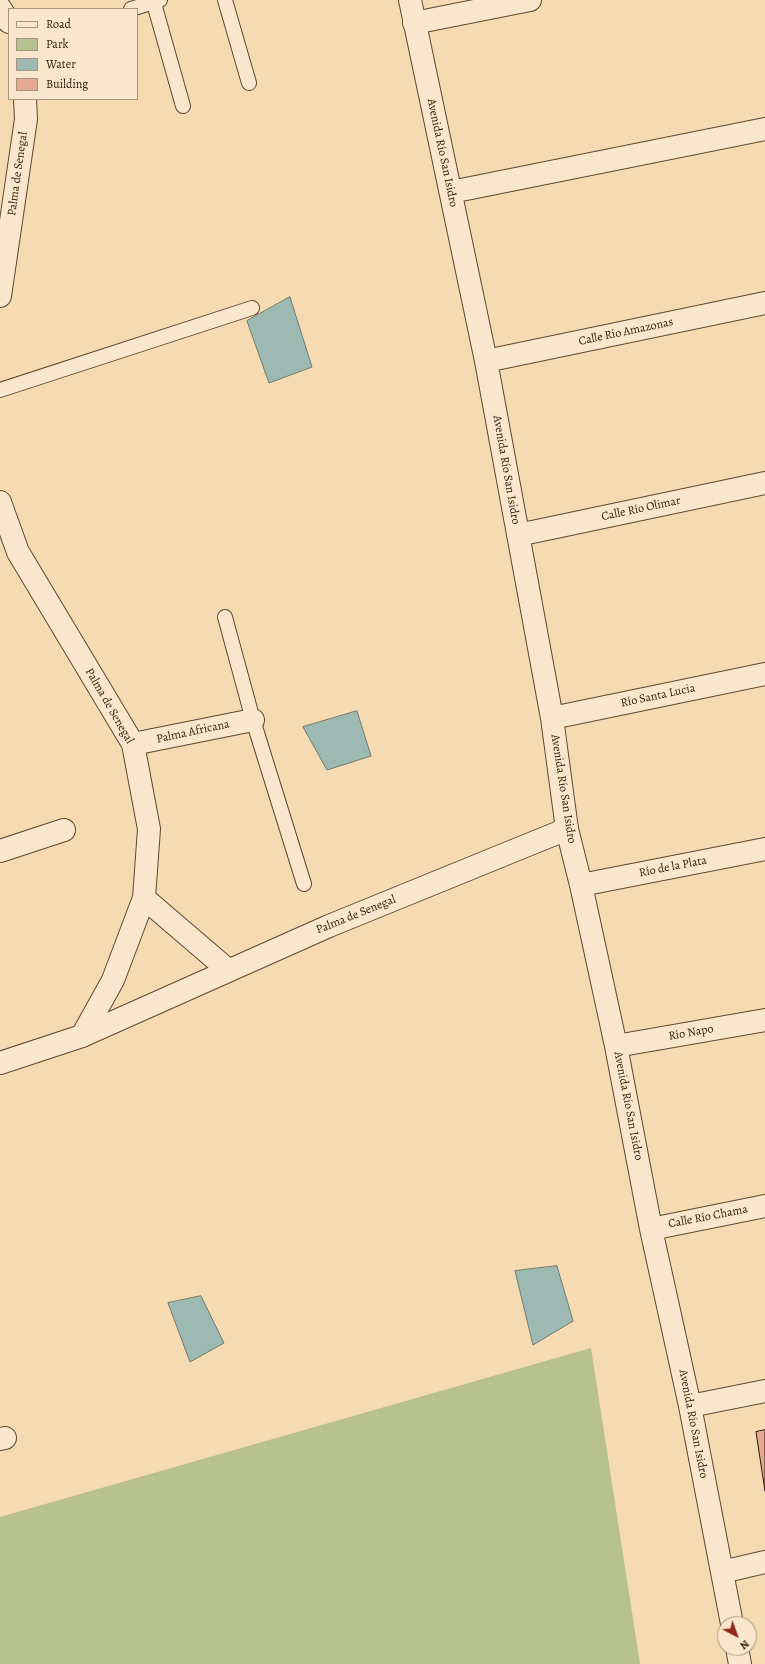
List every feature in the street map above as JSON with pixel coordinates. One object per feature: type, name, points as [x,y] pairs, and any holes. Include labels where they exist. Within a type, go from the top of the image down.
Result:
[{"type":"street","name":"Avenida Río San Isidro","points":[[410,0],[486,361],[552,718],[567,829],[581,885],[616,1046],[651,1229],[690,1406],[730,1616]]},
{"type":"street","points":[[414,23],[530,0]]},
{"type":"street","points":[[0,8],[8,20]]},
{"type":"street","name":"Palma de Senegal","points":[[0,296],[26,119],[25,100]]},
{"type":"street","points":[[451,192],[765,129]]},
{"type":"street","name":"Calle Río Amazonas","points":[[486,361],[765,303]]},
{"type":"street","name":"Calle Río Olimar","points":[[518,535],[765,483]]},
{"type":"street","name":"Palma de Senegal","points":[[0,502],[18,552],[133,744],[149,829],[144,898],[113,980],[82,1036]]},
{"type":"street","name":"Río Santa Lucia","points":[[552,718],[765,674]]},
{"type":"street","name":"Palma Africana","points":[[133,744],[253,720]]},
{"type":"street","name":"Palma de Senegal","points":[[0,1063],[82,1036],[329,926],[567,829]]},
{"type":"street","points":[[0,851],[64,830]]},
{"type":"street","name":"Río de la Plata","points":[[581,885],[765,848]]},
{"type":"street","points":[[144,898],[228,970]]},
{"type":"street","name":"Río Napo","points":[[616,1046],[765,1020]]},
{"type":"street","name":"Calle Río Chama","points":[[651,1229],[765,1206]]},
{"type":"street","points":[[690,1406],[765,1391]]},
{"type":"street","points":[[722,1572],[765,1562]]},
{"type":"lane","points":[[225,0],[249,83]]},
{"type":"lane","points":[[134,8],[155,1],[183,106]]},
{"type":"lane","points":[[0,390],[252,308]]},
{"type":"lane","points":[[225,617],[253,720],[304,884]]},
{"type":"green space","points":[[591,1348],[640,1664],[0,1664],[0,1517]]},
{"type":"water","points":[[290,297],[312,367],[269,383],[247,321]]},
{"type":"water","points":[[357,711],[371,756],[327,770],[303,727]]},
{"type":"water","points":[[557,1266],[573,1321],[533,1345],[515,1271]]},
{"type":"water","points":[[201,1296],[224,1343],[190,1362],[168,1303]]},
{"type":"building","points":[[765,1430],[765,1491],[756,1432]]}]
